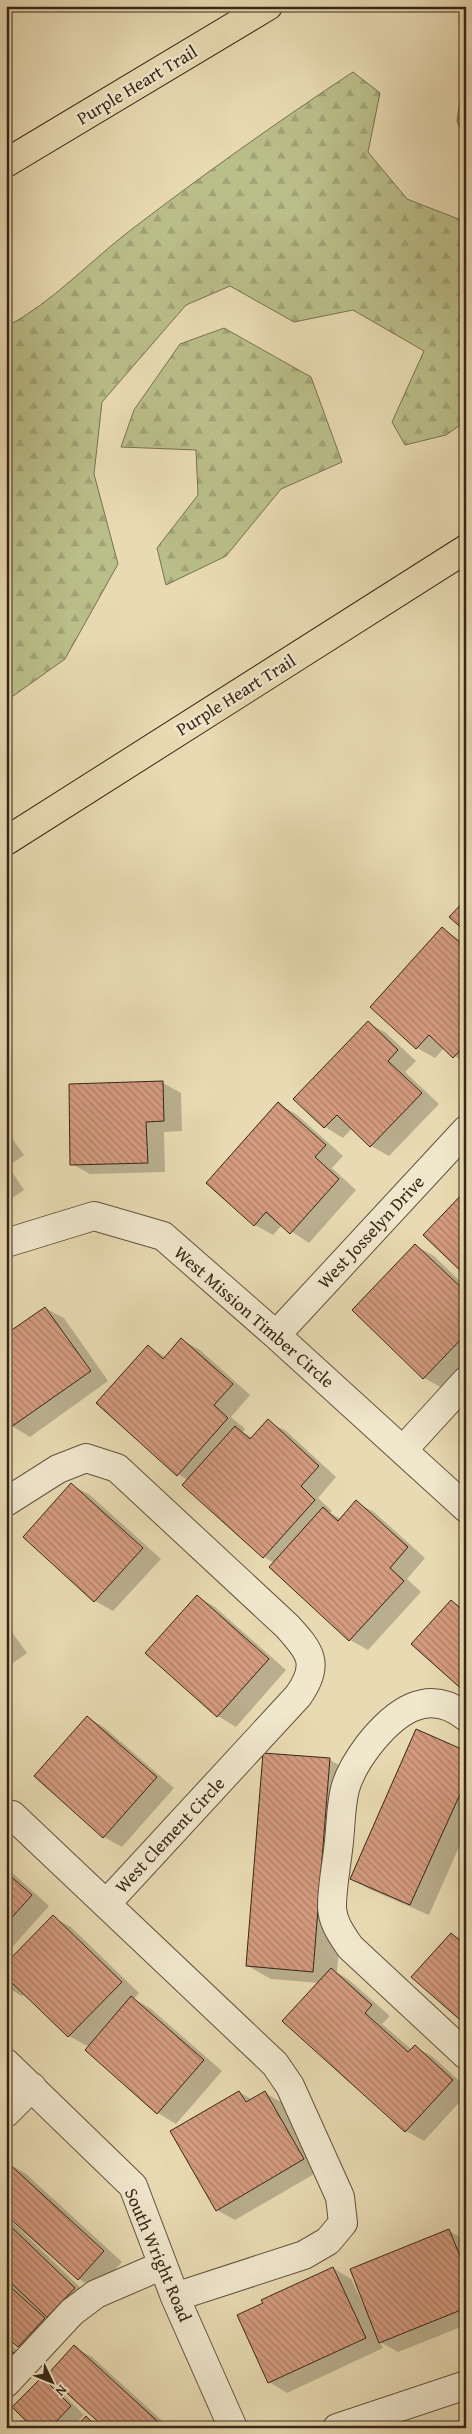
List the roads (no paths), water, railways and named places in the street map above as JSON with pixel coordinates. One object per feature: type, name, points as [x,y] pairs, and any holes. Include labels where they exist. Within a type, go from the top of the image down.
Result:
[{"type":"highway","name":"Purple Heart Trail","points":[[6,163],[268,6]]},
{"type":"highway","name":"Purple Heart Trail","points":[[6,841],[466,549]]},
{"type":"street","name":"West Josselyn Drive","points":[[276,1335],[466,1130]]},
{"type":"street","name":"West Mission Timber Circle","points":[[6,1243],[94,1216],[162,1236],[276,1335],[466,1508]]},
{"type":"street","points":[[403,1450],[466,1381]]},
{"type":"street","name":"West Clement Circle","points":[[6,1502],[58,1469],[86,1458],[117,1468],[286,1626],[306,1647],[312,1663],[308,1682],[298,1696],[106,1904],[275,2064],[290,2086],[340,2197],[343,2223],[328,2241],[312,2251],[175,2297]]},
{"type":"street","points":[[466,1717],[456,1709],[436,1702],[418,1705],[400,1713],[388,1723],[360,1758],[345,1788],[332,1907],[340,1934],[350,1947],[466,2055]]},
{"type":"street","points":[[12,1815],[106,1904]]},
{"type":"street","name":"South Wright Road","points":[[6,2063],[133,2186],[175,2297],[233,2428]]},
{"type":"street","points":[[6,2113],[32,2087]]},
{"type":"street","points":[[6,2383],[72,2312],[96,2294],[163,2265]]},
{"type":"street","points":[[337,2428],[466,2385]]}]
